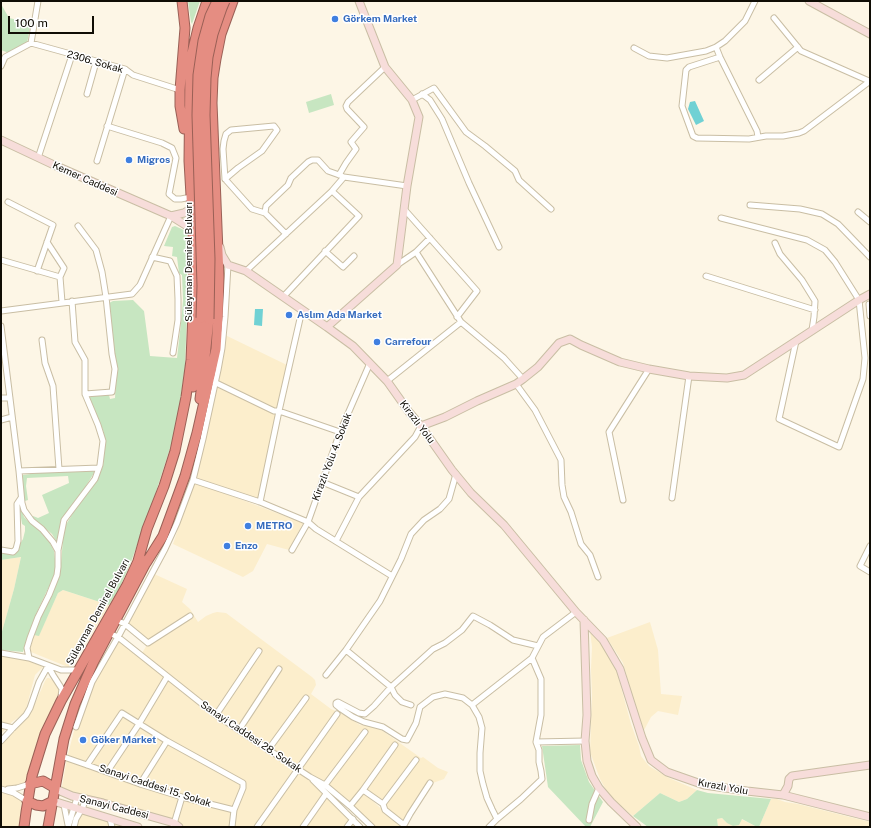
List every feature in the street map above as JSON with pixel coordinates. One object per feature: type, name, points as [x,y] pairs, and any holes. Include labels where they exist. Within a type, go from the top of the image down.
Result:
[{"type":"highway","points":[[182,1],[184,28],[180,106],[189,161]]},
{"type":"highway","points":[[142,562],[147,529],[164,486],[175,451],[186,397],[191,360],[194,280],[189,161],[190,72],[192,53],[207,1]]},
{"type":"highway","name":"Süleyman Demirel Bulvarı","points":[[205,319],[202,286],[197,115],[198,75],[203,41],[210,16],[217,1]]},
{"type":"highway","name":"Süleyman Demirel Bulvarı","points":[[24,827],[30,784],[45,734],[61,701],[127,584],[161,532],[174,495],[193,431],[203,376],[205,319],[210,259],[205,115],[206,78],[208,57],[213,34],[226,1]]},
{"type":"highway","points":[[142,562],[163,536],[182,488],[212,381],[216,349],[219,277],[212,103],[213,78],[221,34],[233,1]]},
{"type":"highway","points":[[198,28],[206,22],[211,22],[218,27],[221,34]]},
{"type":"highway","name":"Süleyman Demirel Bulvarı","points":[[48,827],[64,739],[75,704],[93,663],[116,620],[142,562]]},
{"type":"highway","points":[[30,784],[43,781],[55,788]]},
{"type":"highway","points":[[27,801],[42,806],[53,801]]},
{"type":"street","points":[[1,66],[3,56],[31,43],[38,1]]},
{"type":"street","points":[[226,1],[233,1]]},
{"type":"street","points":[[359,1],[385,67],[412,100],[419,117],[407,186],[397,265]]},
{"type":"street","points":[[634,48],[649,56],[667,58],[706,51],[725,41],[745,21],[755,1]]},
{"type":"street","points":[[809,1],[870,34]]},
{"type":"street","points":[[720,57],[689,67],[686,70],[682,106],[693,136],[699,138],[749,139],[766,136],[799,134],[870,81],[801,51],[774,18]]},
{"type":"street","name":"2306. Sokak","points":[[31,43],[125,69],[133,75],[180,90]]},
{"type":"street","points":[[716,47],[757,131],[758,137]]},
{"type":"street","points":[[759,80],[798,47]]},
{"type":"street","points":[[38,158],[72,55]]},
{"type":"street","points":[[86,94],[96,62]]},
{"type":"street","points":[[246,272],[332,191],[342,176],[346,163],[356,149],[351,142],[364,127],[346,106],[348,102],[385,67]]},
{"type":"street","points":[[97,161],[125,69]]},
{"type":"street","points":[[412,100],[434,88],[466,132],[515,171],[519,180],[551,209]]},
{"type":"street","points":[[422,94],[430,100],[442,119],[469,183],[499,247]]},
{"type":"street","points":[[107,126],[162,142],[172,148],[176,158],[169,194],[175,198],[181,199],[191,197]]},
{"type":"street","points":[[225,178],[262,151],[277,130],[274,126],[231,130],[226,134],[223,149],[225,178],[252,209],[265,213],[286,234]]},
{"type":"street","name":"Kemer Caddesi","points":[[1,140],[38,158],[171,216],[193,230]]},
{"type":"street","points":[[265,213],[266,206],[288,185],[291,178],[312,160],[318,160],[328,171],[342,176],[407,186]]},
{"type":"street","points":[[283,297],[359,216],[332,191]]},
{"type":"street","points":[[8,202],[53,225],[37,271]]},
{"type":"street","points":[[750,205],[800,209],[822,214],[838,224],[870,257]]},
{"type":"street","points":[[1,311],[132,294],[140,285],[171,216],[184,213],[192,208]]},
{"type":"street","points":[[404,210],[477,291],[457,317]]},
{"type":"street","points":[[858,212],[870,222]]},
{"type":"street","points":[[720,218],[807,240],[816,244],[825,250],[835,262],[859,300],[868,359],[863,379],[839,447],[779,419],[796,341]]},
{"type":"street","points":[[78,226],[96,250],[102,272],[115,369],[112,392],[85,394]]},
{"type":"street","points":[[327,327],[397,265],[416,252],[430,238]]},
{"type":"street","points":[[76,727],[92,682],[165,549],[177,523],[193,480],[203,439],[212,381],[222,348],[225,322],[228,265],[222,255],[217,239]]},
{"type":"street","points":[[47,242],[64,268],[60,277],[62,302]]},
{"type":"street","points":[[776,243],[780,254],[802,280],[815,301],[812,330]]},
{"type":"street","points":[[325,251],[343,267],[354,256]]},
{"type":"street","points":[[416,252],[461,322],[504,358],[523,379]]},
{"type":"street","points":[[152,257],[170,261],[177,276],[178,320],[174,353]]},
{"type":"street","points":[[1,260],[60,277]]},
{"type":"street","points":[[219,277],[221,270],[228,265]]},
{"type":"street","name":"Kirazlı Yolu","points":[[228,265],[246,272],[353,346],[387,381],[471,493],[504,525],[576,612]]},
{"type":"street","points":[[706,276],[814,310]]},
{"type":"street","points":[[336,542],[359,497],[415,437],[421,426],[445,417],[516,384],[538,367],[560,343],[570,339],[620,362],[649,369],[689,376],[727,378],[744,375],[870,294]]},
{"type":"street","points":[[29,658],[28,648],[30,638],[57,575],[58,551],[64,520],[95,479],[99,468],[103,441],[85,394],[85,360],[75,342],[72,301]]},
{"type":"street","points":[[870,304],[870,316]]},
{"type":"street","points":[[260,502],[302,310]]},
{"type":"street","points":[[387,381],[461,322]]},
{"type":"street","points":[[1,326],[21,498],[24,510],[32,521],[42,529],[53,542],[58,551]]},
{"type":"street","points":[[42,340],[46,363],[53,386],[59,470]]},
{"type":"street","name":"Kirazlı Yolu 4. Sokak","points":[[292,550],[308,522],[340,432],[370,363]]},
{"type":"street","points":[[623,500],[609,432],[649,369]]},
{"type":"street","points":[[672,498],[689,376]]},
{"type":"street","points":[[212,381],[274,411],[279,411],[340,432]]},
{"type":"street","points":[[516,384],[535,410],[561,460],[564,498],[571,512],[581,544],[590,555],[598,577]]},
{"type":"street","points":[[1,398],[10,398]]},
{"type":"street","points":[[1,420],[12,417]]},
{"type":"street","points":[[19,471],[99,468]]},
{"type":"street","points":[[326,675],[346,650],[380,601],[401,559],[411,534],[424,520],[440,509],[449,499],[456,474]]},
{"type":"street","points":[[193,480],[260,502],[308,522],[336,542],[392,576]]},
{"type":"street","points":[[322,482],[359,497]]},
{"type":"street","points":[[1,550],[13,552],[16,549],[18,541],[17,504],[21,498]]},
{"type":"street","points":[[870,546],[860,566],[870,572]]},
{"type":"street","points":[[472,705],[532,658],[543,637],[576,612]]},
{"type":"street","name":"Kırazlı Yolu","points":[[576,612],[603,640],[620,669],[642,738],[652,760],[667,772],[704,786],[783,795],[870,817]]},
{"type":"street","points":[[116,620],[125,624],[148,643],[190,616]]},
{"type":"street","points":[[497,818],[490,804],[480,771],[482,728],[479,717],[472,705],[462,698],[446,694],[433,697],[420,707],[416,723],[407,740],[402,739],[383,727],[364,722],[353,717],[336,705],[336,703],[338,702],[359,713],[365,714],[391,687],[433,649],[445,643],[462,630],[472,616],[490,625],[513,640],[538,646]]},
{"type":"street","points":[[584,620],[587,715],[585,741],[587,761],[592,776],[599,788],[637,827]]},
{"type":"street","name":"Sanayi Caddesi 28. Sokak","points":[[109,633],[118,637],[216,715],[310,777],[326,785],[372,827]]},
{"type":"street","points":[[346,650],[391,687],[395,695],[402,702],[411,705]]},
{"type":"street","points":[[216,715],[259,652]]},
{"type":"street","points":[[1,654],[29,658],[61,670],[78,670]]},
{"type":"street","points":[[489,827],[497,818],[542,779],[536,742],[541,715],[541,680],[532,658]]},
{"type":"street","points":[[48,666],[62,688],[61,701]]},
{"type":"street","points":[[1,741],[26,715],[39,682],[48,666]]},
{"type":"street","points":[[239,730],[279,669]]},
{"type":"street","points":[[107,772],[139,724],[167,677]]},
{"type":"street","points":[[268,750],[306,698]]},
{"type":"street","points":[[87,765],[122,713],[167,741],[243,784],[243,788],[234,810],[232,827]]},
{"type":"street","points":[[257,827],[337,714]]},
{"type":"street","points":[[1,725],[12,728]]},
{"type":"street","points":[[326,785],[365,732]]},
{"type":"street","points":[[140,784],[167,741]]},
{"type":"street","points":[[536,742],[585,741]]},
{"type":"street","points":[[350,806],[395,745]]},
{"type":"street","name":"Sanayi Caddesi 15. Sokak","points":[[61,756],[140,784],[182,797],[234,810]]},
{"type":"street","points":[[383,804],[416,760]]},
{"type":"street","points":[[783,795],[788,786],[789,779],[792,776],[870,765]]},
{"type":"street","points":[[310,777],[360,827]]},
{"type":"street","points":[[363,790],[383,804],[385,810],[404,826],[430,783]]},
{"type":"street","points":[[3,789],[17,788],[30,784]]},
{"type":"street","name":"Sanayi Caddesi","points":[[55,788],[81,799],[103,803],[175,826]]},
{"type":"street","points":[[588,820],[592,804],[599,788]]},
{"type":"street","points":[[3,789],[14,793],[27,801]]},
{"type":"street","points":[[303,827],[326,794]]},
{"type":"street","points":[[175,826],[182,797]]},
{"type":"street","points":[[68,827],[77,809],[83,807],[84,803],[81,799],[76,801],[77,809],[74,827]]},
{"type":"street","name":"Sanayi Caddesi","points":[[53,801],[138,827]]},
{"type":"street","points":[[64,804],[68,827]]},
{"type":"street","points":[[110,818],[112,827]]},
{"type":"street","points":[[347,827],[352,818]]},
{"type":"shaded area","points":[[223,334],[289,366],[260,502],[193,480]]},
{"type":"shaded area","points":[[195,482],[303,523],[289,550],[267,544],[253,571],[243,577],[173,544]]},
{"type":"shaded area","points":[[21,557],[14,589],[1,635],[1,560]]},
{"type":"shaded area","points":[[152,573],[187,589],[182,602],[190,609],[198,622],[213,613],[226,613],[312,677],[315,680],[316,685],[311,694],[331,709],[345,715],[360,725],[377,727],[421,758],[423,757],[438,768],[448,772],[444,779],[430,784],[404,825],[383,804],[363,790],[350,806],[311,778],[360,827],[179,827],[61,792],[67,758],[74,731],[92,682],[118,637],[141,655],[148,643],[125,624]]},
{"type":"shaded area","points":[[63,590],[109,605],[74,664],[68,667],[31,652],[30,649],[34,635],[39,635],[58,593]]},
{"type":"shaded area","points":[[650,622],[658,650],[661,694],[682,696],[678,715],[658,711],[651,717],[643,732],[623,663],[607,638]]},
{"type":"shaded area","points":[[590,631],[609,654],[615,665],[641,756],[649,766],[669,778],[697,790],[687,799],[679,802],[660,793],[633,816],[610,797],[600,779],[590,752],[592,647]]},
{"type":"shaded area","points":[[1,655],[27,660],[43,667],[35,675],[26,709],[23,714],[12,722],[1,734]]},
{"type":"shaded area","points":[[47,678],[53,680],[59,688],[60,693],[36,746],[26,785],[1,789],[1,741],[13,728],[17,728],[31,713]]},
{"type":"shaded area","points":[[1,793],[11,794],[22,801],[19,827],[1,827]]},
{"type":"shaded area","points":[[364,793],[401,827],[372,827],[352,806]]},
{"type":"shaded area","points":[[771,799],[777,799],[870,822],[870,827],[759,827]]},
{"type":"shaded area","points":[[81,810],[138,827],[74,827]]},
{"type":"shaded area","points":[[722,818],[727,823],[741,819],[757,827],[718,827],[717,819]]},
{"type":"green space","points":[[188,1],[200,1],[192,24],[191,22]]},
{"type":"green space","points":[[1,4],[9,18],[31,23],[27,43],[9,53],[1,50]]},
{"type":"green space","points":[[331,94],[334,105],[309,113],[306,102]]},
{"type":"green space","points":[[175,226],[186,231],[187,234],[187,314],[185,366],[176,425],[155,495],[131,562],[120,587],[109,605],[63,590],[58,593],[39,636],[34,635],[42,612],[59,577],[64,528],[76,508],[97,480],[103,466],[105,442],[103,430],[88,397],[109,395],[110,399],[115,398],[116,371],[109,303],[113,301],[133,300],[144,311],[150,356],[177,358],[183,300],[182,275],[179,273],[177,257],[172,256],[173,247],[164,246],[172,227]]},
{"type":"green space","points":[[94,470],[94,473],[61,523],[58,544],[52,534],[32,517],[38,518],[49,513],[42,495],[69,483],[68,476],[27,478],[26,486],[28,500],[25,501],[23,495],[23,475],[45,472]]},
{"type":"green space","points":[[20,504],[24,517],[49,541],[54,551],[56,567],[53,578],[30,630],[23,652],[1,650],[1,635],[21,557],[1,560],[1,552],[11,555],[15,553],[19,549],[23,539],[25,526],[22,524]]},
{"type":"green space","points":[[580,745],[581,760],[589,782],[603,802],[590,827],[586,827],[548,787],[542,746]]},
{"type":"green space","points":[[697,790],[708,793],[771,799],[759,827],[742,819],[739,825],[733,826],[722,818],[717,819],[718,827],[648,827],[633,816],[660,793],[679,802],[687,799]]},
{"type":"water","points":[[695,101],[704,121],[696,125],[688,109],[690,102]]},
{"type":"water","points":[[255,309],[263,309],[262,326],[254,325]]},
{"type":"place","name":"Görkem Market","points":[[335,19]]},
{"type":"place","name":"Migros","points":[[129,160]]},
{"type":"place","name":"Aslım Ada Market","points":[[289,315]]},
{"type":"place","name":"Carrefour","points":[[377,342]]},
{"type":"place","name":"METRO","points":[[248,526]]},
{"type":"place","name":"Enzo","points":[[227,546]]},
{"type":"place","name":"Göker Market","points":[[83,740]]}]
